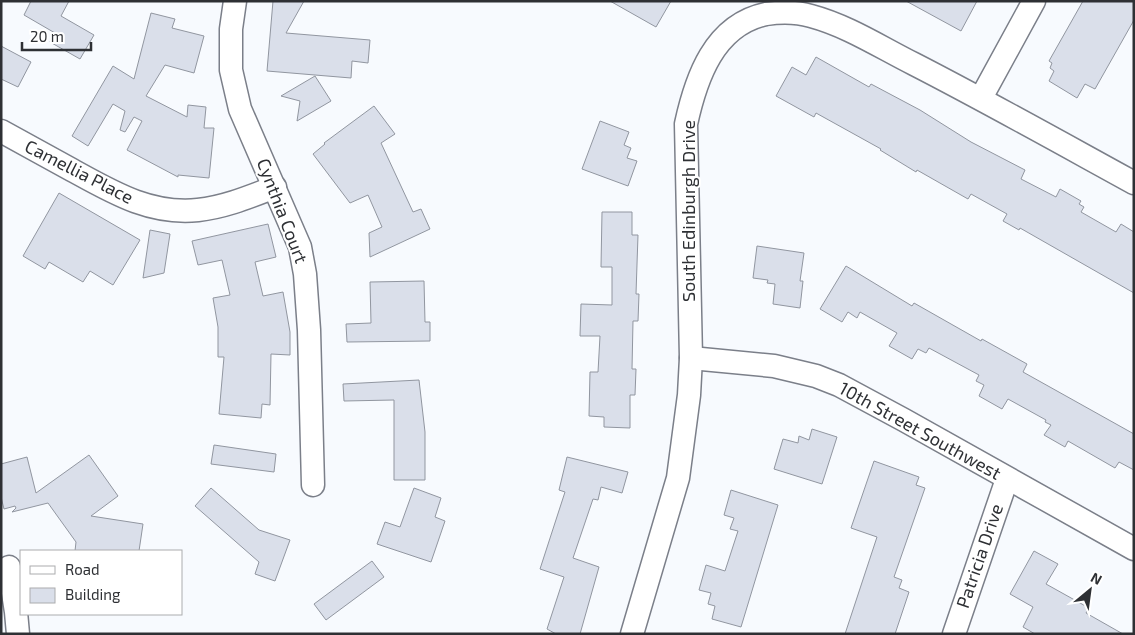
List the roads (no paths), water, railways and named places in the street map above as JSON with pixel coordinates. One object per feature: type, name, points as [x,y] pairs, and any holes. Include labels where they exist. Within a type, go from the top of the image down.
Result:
[{"type":"street","name":"Cynthia Court","points":[[235,1],[231,29],[231,70],[240,109],[300,247],[305,274],[313,485]]},
{"type":"street","points":[[980,98],[1034,1]]},
{"type":"street","name":"South Edinburgh Drive","points":[[632,634],[678,478],[688,404],[690,358],[686,124],[693,93],[704,67],[722,39],[734,27],[765,14],[794,12],[846,28],[980,98],[1134,183]]},
{"type":"street","name":"Camellia Place","points":[[1,131],[134,202],[173,210],[196,210],[237,202],[275,187]]},
{"type":"street","name":"10th Street Southwest","points":[[690,358],[774,366],[816,376],[839,385],[1134,549]]},
{"type":"street","name":"Patricia Drive","points":[[954,634],[1007,479]]},
{"type":"street","points":[[9,567],[18,634]]}]
